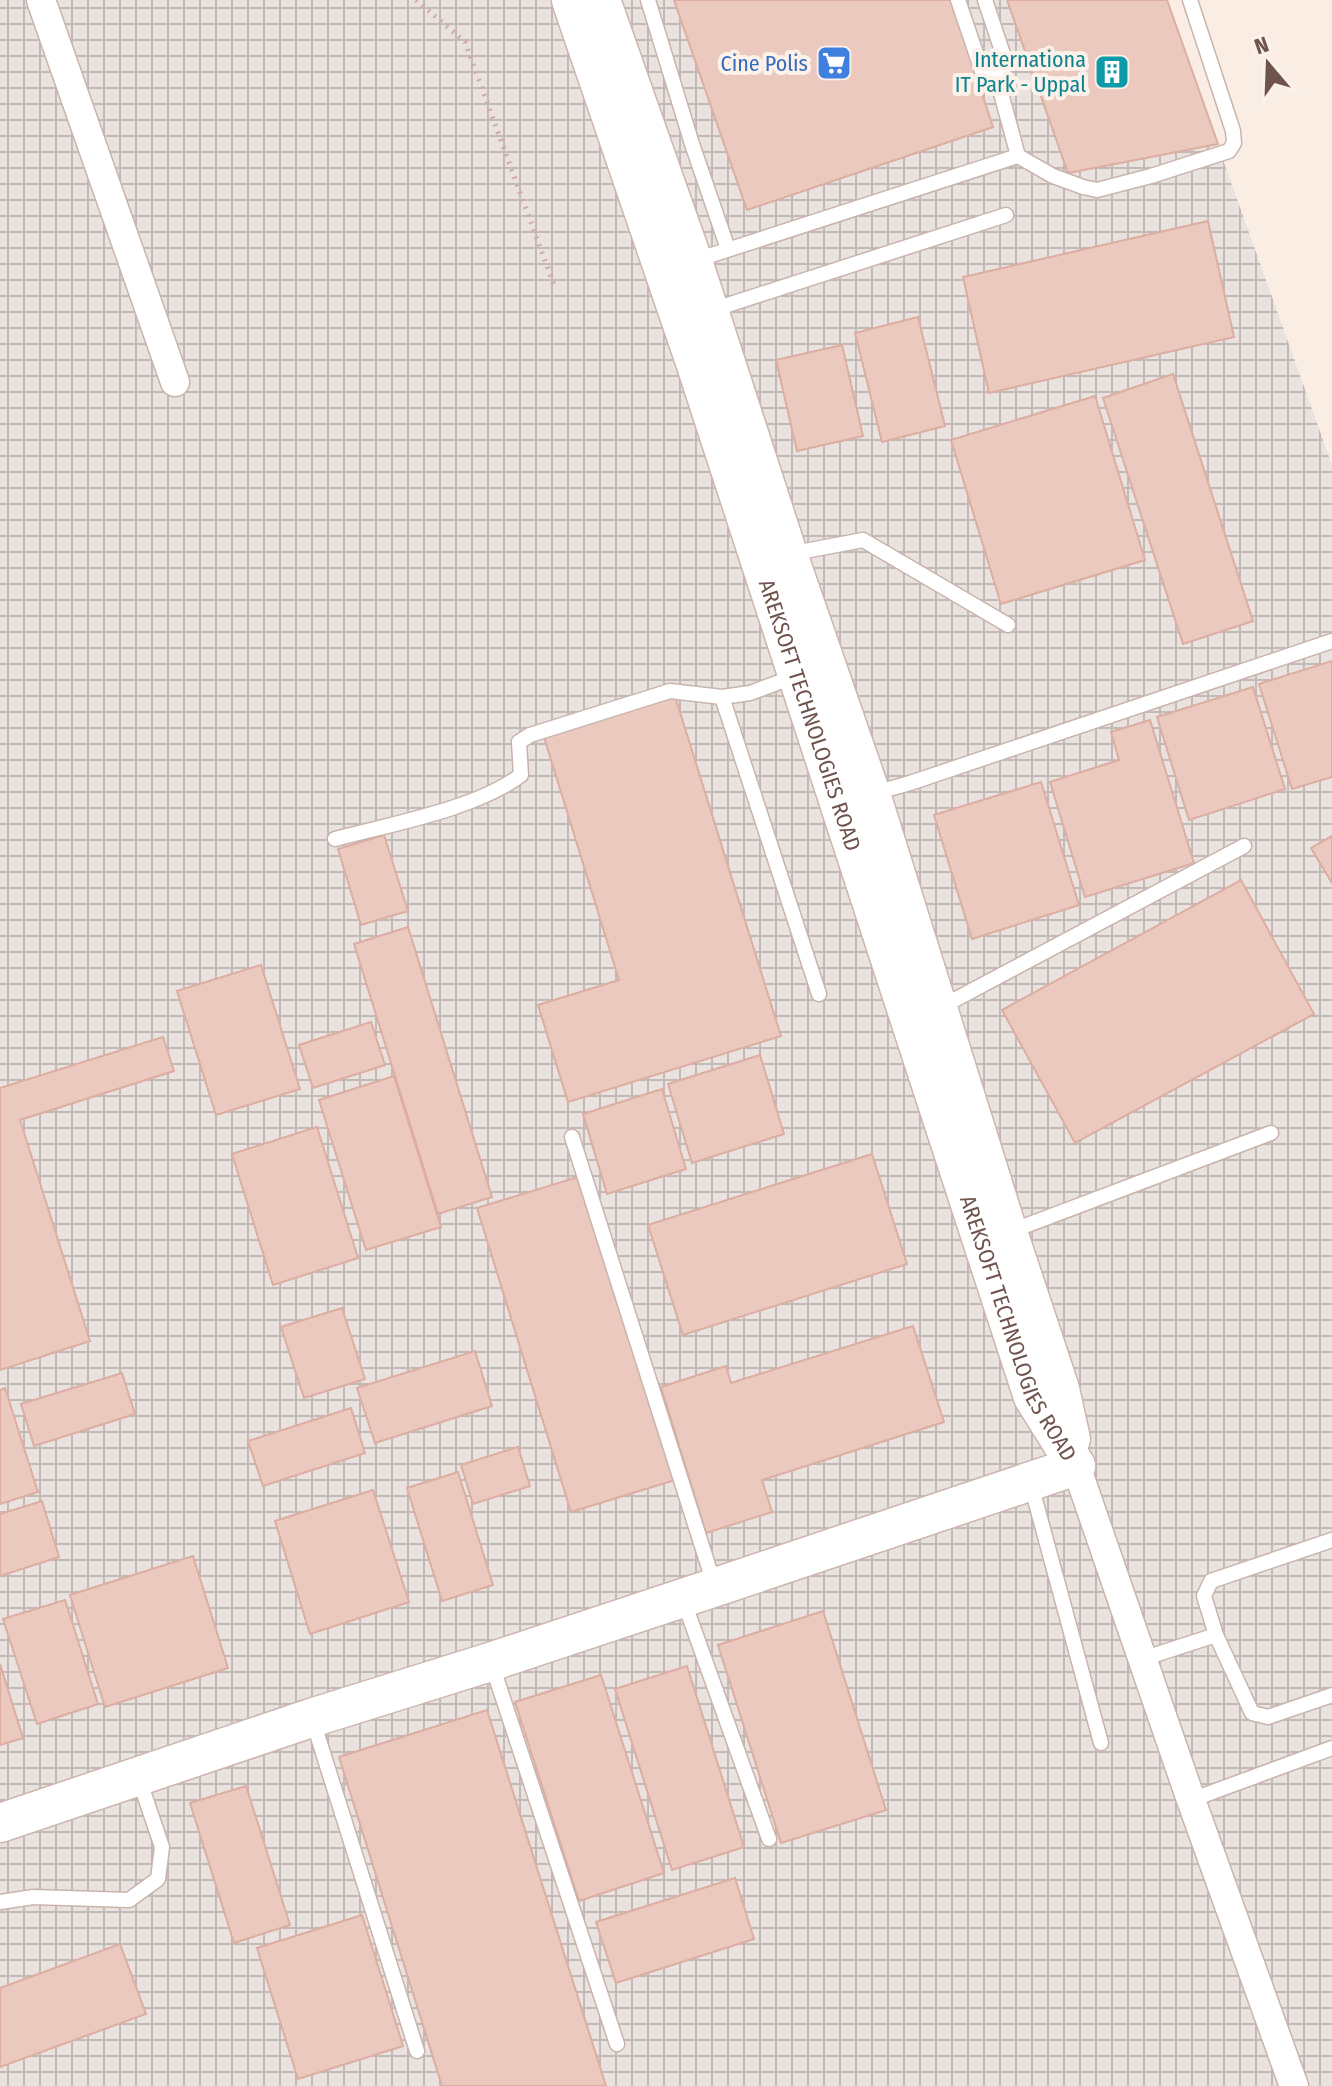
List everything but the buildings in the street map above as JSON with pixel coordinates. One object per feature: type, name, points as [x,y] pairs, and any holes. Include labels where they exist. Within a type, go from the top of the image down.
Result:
[{"type":"street","points":[[41,0],[175,382]]},
{"type":"street","name":"AREKSOFT TECHNOLOGIES ROAD","points":[[571,0],[678,266],[709,358],[924,1013],[1033,1397],[1076,1466]]},
{"type":"street","name":"AREKSOFT TECHNOLOGIES ROAD","points":[[601,0],[674,151],[678,266]]},
{"type":"street","name":"AREKSOFT TECHNOLOGIES ROAD","points":[[812,670],[871,794],[924,1013],[1008,1232],[1060,1389],[1076,1466]]},
{"type":"street","points":[[0,1823],[1076,1466],[1294,2086]]},
{"type":"lane","points":[[648,0],[674,151],[728,249]]},
{"type":"lane","points":[[958,0],[982,71],[998,82]]},
{"type":"lane","points":[[985,0],[1006,63],[998,82],[1018,156],[1053,176],[1097,190],[1229,151],[1234,143],[1233,131],[1190,0]]},
{"type":"lane","points":[[678,266],[1018,156]]},
{"type":"lane","points":[[694,316],[1006,215]]},
{"type":"lane","points":[[774,559],[863,540],[1008,625]]},
{"type":"lane","points":[[871,794],[1332,641]]},
{"type":"lane","points":[[335,839],[438,812],[504,788],[521,775],[519,742],[530,735],[670,691],[722,697],[750,693],[812,670]]},
{"type":"lane","points":[[722,697],[819,994]]},
{"type":"lane","points":[[924,1013],[1244,846]]},
{"type":"lane","points":[[1008,1232],[1271,1133]]},
{"type":"lane","points":[[572,1137],[769,1839]]},
{"type":"lane","points":[[1030,1481],[1101,1743]]},
{"type":"lane","points":[[1332,1540],[1211,1581],[1204,1596],[1216,1635],[1252,1713],[1268,1717],[1332,1695]]},
{"type":"lane","points":[[1142,1659],[1216,1635]]},
{"type":"lane","points":[[490,1662],[617,2044]]},
{"type":"lane","points":[[311,1718],[417,2051]]},
{"type":"lane","points":[[1191,1800],[1332,1748]]},
{"type":"lane","points":[[0,1902],[33,1897],[129,1900],[158,1879],[162,1847],[138,1776]]},
{"type":"path","points":[[416,0],[465,42],[555,288]]},
{"type":"shaded area","points":[[0,0],[1149,0],[1211,126],[1332,465],[1332,2086],[0,2086]]},
{"type":"place","name":"Cine Polis","points":[[834,63]]},
{"type":"place","name":"Internationa IT Park - Uppal","points":[[1112,72]]}]
